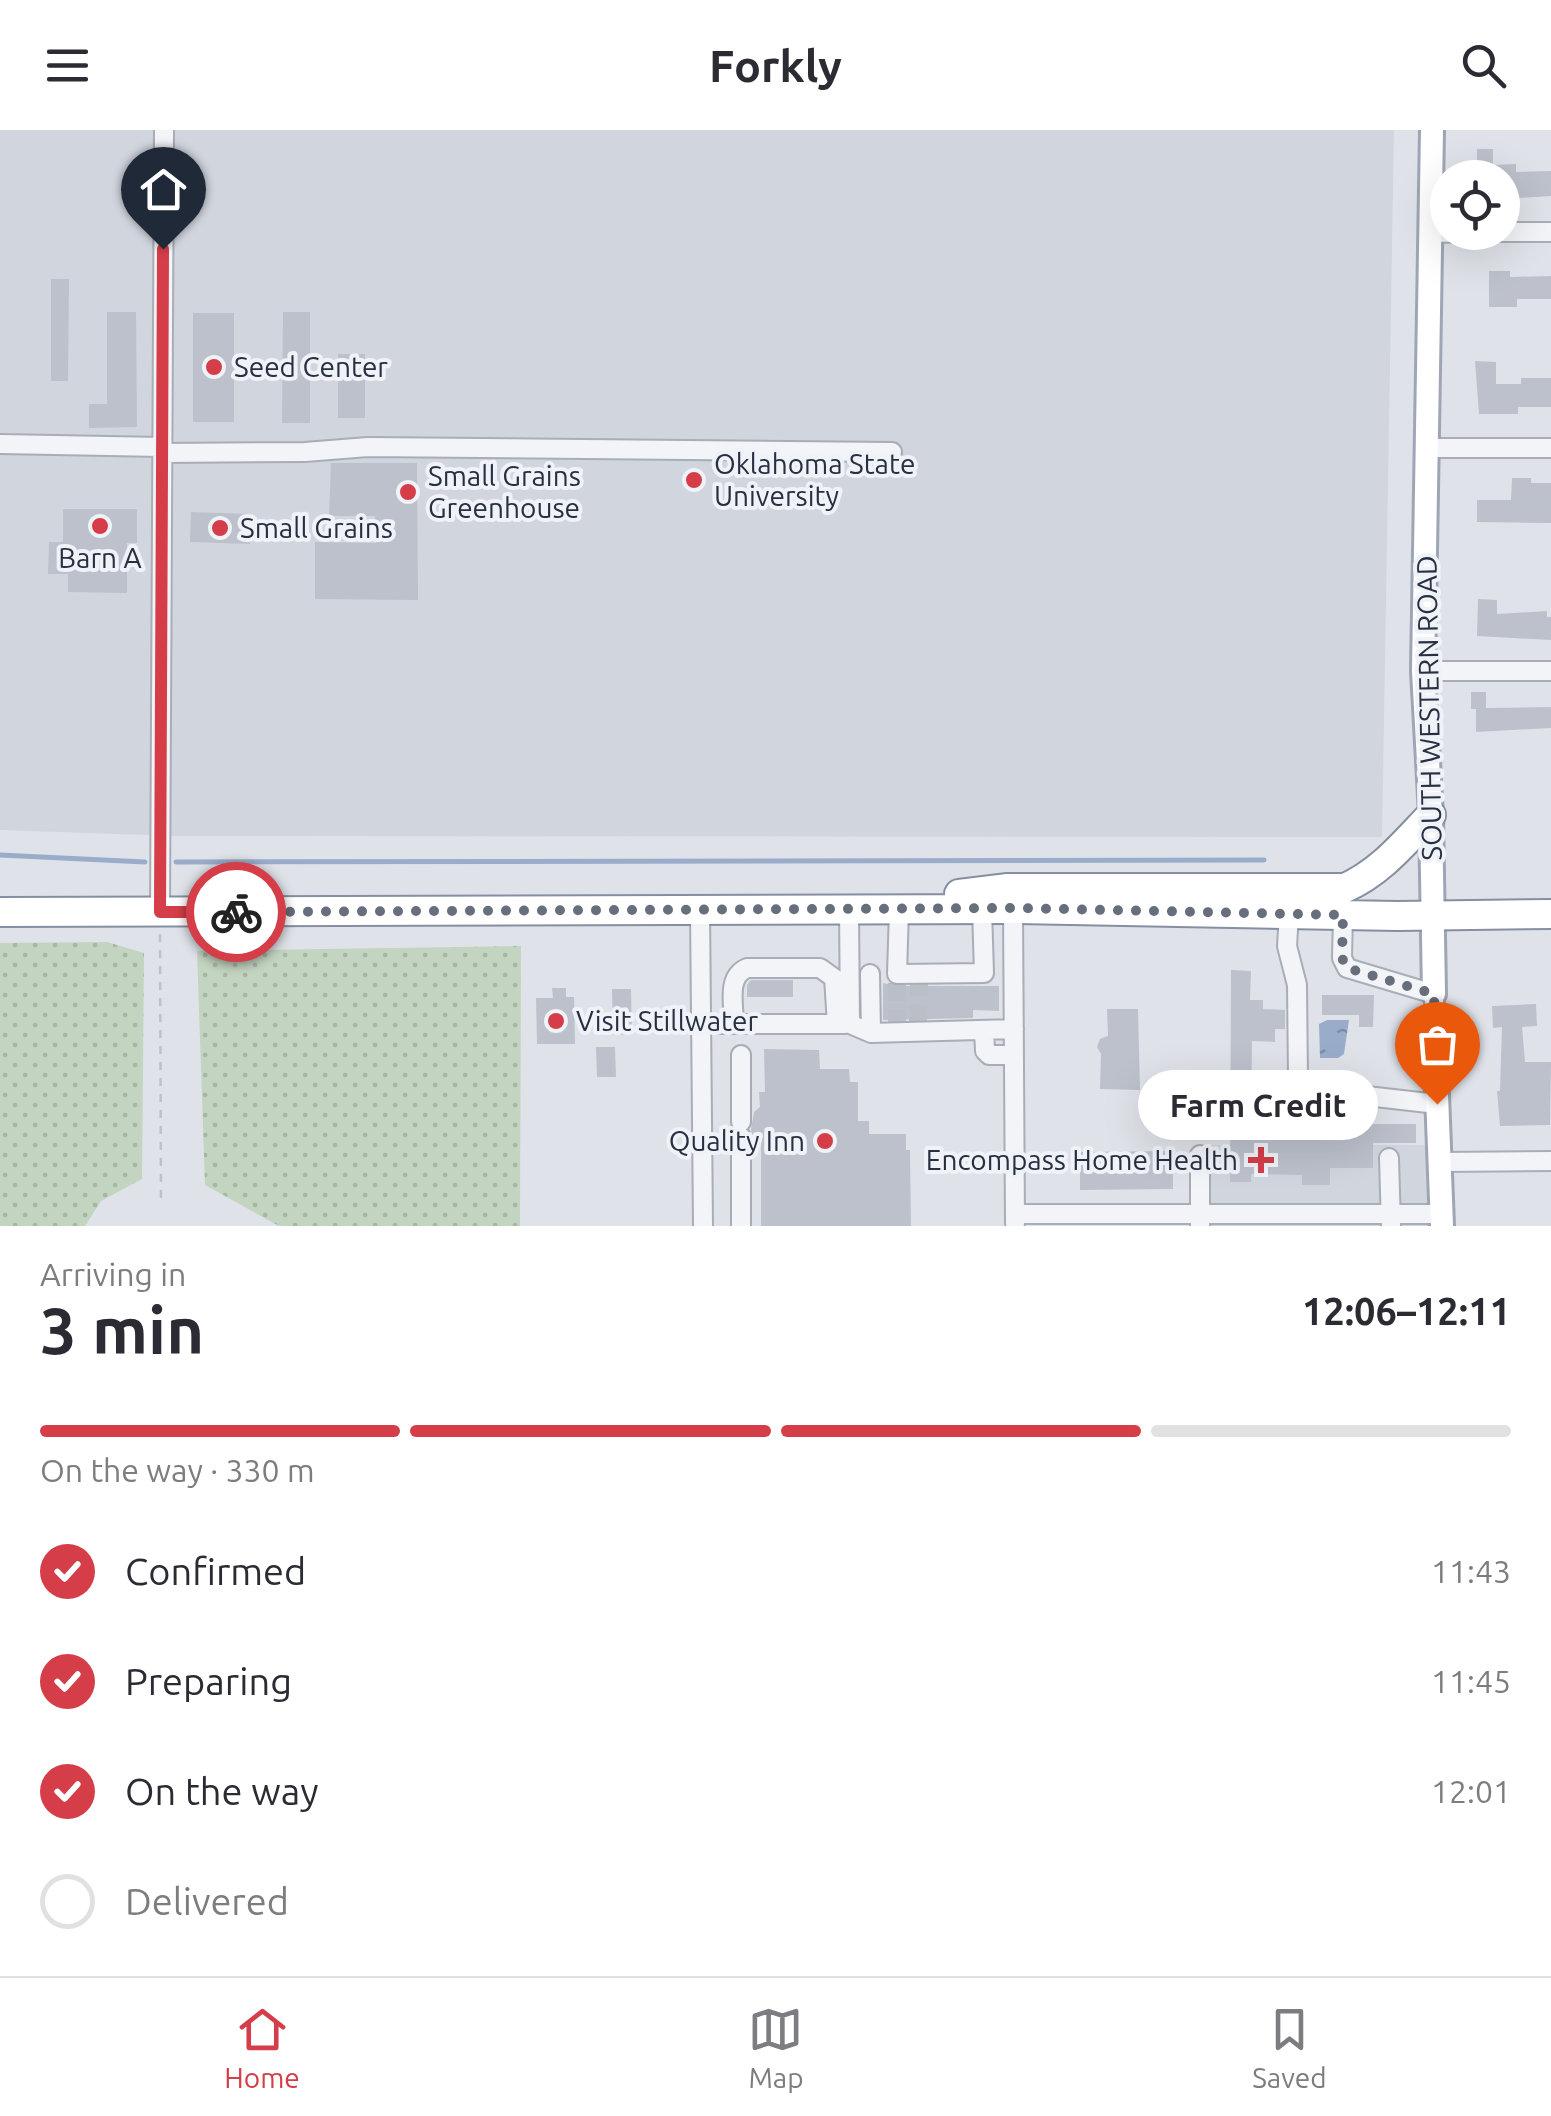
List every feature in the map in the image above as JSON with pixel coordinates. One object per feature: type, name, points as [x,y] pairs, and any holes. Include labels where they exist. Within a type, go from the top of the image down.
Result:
[{"type":"highway","points":[[849,910],[1008,888],[1345,888],[1382,867],[1431,816]]},
{"type":"highway","points":[[0,912],[1013,908],[1343,915],[1551,914]]},
{"type":"main road","name":"SOUTH WESTERN ROAD","points":[[1432,130],[1432,160]]},
{"type":"main road","name":"SOUTH WESTERN ROAD","points":[[1431,250],[1423,671],[1431,816],[1434,994]]},
{"type":"main road","name":"SOUTH WESTERN ROAD","points":[[1436,1042],[1442,1220]]},
{"type":"street","points":[[160,912],[164,130]]},
{"type":"street","points":[[1520,232],[1551,232]]},
{"type":"street","points":[[0,444],[305,452],[368,447],[892,452]]},
{"type":"street","points":[[1428,448],[1551,448]]},
{"type":"street","points":[[1423,671],[1551,671]]},
{"type":"street","points":[[1013,908],[1015,1220],[1442,1220]]},
{"type":"street","points":[[700,909],[702,1226]]},
{"type":"street","points":[[982,909],[984,973]]},
{"type":"street","points":[[843,1024],[849,975],[849,910]]},
{"type":"street","points":[[897,978],[899,910]]},
{"type":"street","points":[[1289,914],[1288,946],[1297,985],[1298,1079],[1305,1089],[1437,1104]]},
{"type":"street","points":[[1343,915],[1342,958],[1347,968],[1434,994]]},
{"type":"street","points":[[734,1024],[734,980],[748,968],[820,968],[834,978],[843,1024]]},
{"type":"street","points":[[849,975],[918,978],[1013,969]]},
{"type":"street","points":[[870,974],[871,1033]]},
{"type":"street","name":"SOUTH WESTERN ROAD","points":[[1434,994],[1436,1042]]},
{"type":"street","points":[[700,1024],[843,1024],[871,1033],[897,1028],[1014,1029]]},
{"type":"street","points":[[984,1030],[985,1051],[989,1055],[1014,1054]]},
{"type":"street","points":[[741,1055],[741,1226]]},
{"type":"street","points":[[1200,1154],[1200,1220]]},
{"type":"street","points":[[1389,1158],[1391,1220]]},
{"type":"street","points":[[1440,1162],[1551,1162]]},
{"type":"path","points":[[160,912],[160,1198]]},
{"type":"shaded area","name":"Oklahoma State University","points":[[0,130],[1394,130],[1382,837],[174,836],[0,830]]},
{"type":"shaded area","points":[[1205,1145],[1427,1145],[1433,1226],[1204,1226]]},
{"type":"green space","points":[[107,942],[144,953],[142,1179],[101,1201],[85,1226],[0,1226],[0,943]]},
{"type":"green space","points":[[521,946],[520,1226],[279,1226],[205,1185],[197,951]]},
{"type":"water","points":[[1349,1020],[1344,1054],[1338,1058],[1320,1058],[1319,1024]]},
{"type":"building","points":[[1477,149],[1493,149],[1493,160],[1477,160]]},
{"type":"building","points":[[1551,171],[1551,196],[1520,198],[1520,172]]},
{"type":"building","points":[[1489,271],[1510,271],[1510,277],[1551,276],[1551,299],[1517,299],[1517,307],[1489,307]]},
{"type":"building","points":[[51,279],[69,279],[68,381],[51,381]]},
{"type":"building","points":[[107,312],[136,312],[137,427],[89,428],[89,404],[107,404]]},
{"type":"building","points":[[283,312],[310,312],[310,423],[282,423]]},
{"type":"building","name":"Seed Center","points":[[193,313],[234,313],[234,422],[193,422]]},
{"type":"building","points":[[338,354],[365,354],[365,418],[338,418]]},
{"type":"building","points":[[1475,361],[1496,362],[1496,384],[1521,384],[1521,378],[1551,378],[1551,407],[1518,407],[1518,414],[1479,414]]},
{"type":"building","points":[[331,463],[417,463],[418,600],[315,599],[315,542],[376,543],[375,516],[329,516]]},
{"type":"building","points":[[1512,478],[1551,483],[1551,523],[1477,522],[1477,500],[1511,500]]},
{"type":"building","points":[[63,509],[137,509],[137,543],[127,543],[127,593],[68,592],[68,574],[48,574],[49,542],[63,542]]},
{"type":"building","name":"Small Grains","points":[[191,512],[251,514],[250,544],[190,542]]},
{"type":"building","points":[[1478,599],[1497,600],[1497,614],[1547,611],[1547,617],[1551,617],[1551,640],[1477,636]]},
{"type":"building","points":[[1471,692],[1486,692],[1486,708],[1551,707],[1551,728],[1476,732]]},
{"type":"building","points":[[1231,970],[1251,971],[1250,1000],[1263,1000],[1263,1009],[1285,1010],[1285,1029],[1275,1029],[1275,1042],[1252,1041],[1251,1124],[1416,1124],[1416,1143],[1373,1143],[1373,1168],[1330,1168],[1330,1185],[1302,1185],[1302,1175],[1251,1174],[1251,1182],[1230,1182]]},
{"type":"building","points":[[751,980],[793,980],[793,997],[747,997]]},
{"type":"building","points":[[883,983],[999,986],[999,1011],[973,1010],[973,1018],[883,1020]]},
{"type":"building","name":"Visit Stillwater","points":[[552,988],[566,988],[566,997],[574,997],[575,1044],[537,1044],[536,998],[553,998]]},
{"type":"building","points":[[612,989],[631,989],[632,1034],[613,1035]]},
{"type":"building","points":[[1322,995],[1374,995],[1373,1027],[1359,1027],[1359,1015],[1322,1015]]},
{"type":"building","points":[[1536,1004],[1537,1026],[1522,1027],[1525,1062],[1551,1062],[1550,1125],[1500,1126],[1497,1091],[1502,1027],[1493,1028],[1492,1006]]},
{"type":"building","points":[[1107,1009],[1138,1009],[1140,1090],[1100,1089],[1101,1054],[1097,1047],[1100,1039],[1108,1036]]},
{"type":"building","points":[[596,1047],[615,1047],[616,1077],[597,1077]]},
{"type":"building","name":"Quality Inn","points":[[764,1049],[819,1050],[820,1069],[849,1069],[850,1082],[858,1082],[858,1121],[869,1121],[869,1134],[906,1134],[906,1150],[910,1150],[911,1226],[761,1226],[761,1145],[754,1145],[751,1130],[754,1112],[760,1107],[759,1092],[765,1092]]},
{"type":"building","points":[[1173,1151],[1173,1189],[1080,1190],[1080,1152]]},
{"type":"waterway","points":[[0,855],[145,862]]},
{"type":"waterway","points":[[176,862],[1264,860]]},
{"type":"tunnel","points":[[897,983],[897,1023]]},
{"type":"tunnel","points":[[918,1023],[919,983]]},
{"type":"way so far","points":[[236,912],[1013,908],[1343,915],[1342,958],[1347,968],[1434,994],[1437,1104]]},
{"type":"place","name":"Seed Center","points":[[214,367]]},
{"type":"place","name":"Oklahoma State University","points":[[694,480]]},
{"type":"place","name":"Small Grains Greenhouse","points":[[408,492]]},
{"type":"place","name":"Barn A","points":[[100,526]]},
{"type":"place","name":"Small Grains","points":[[220,528]]},
{"type":"place","name":"Visit Stillwater","points":[[556,1021]]},
{"type":"place","name":"Farm Credit","points":[[1437,1104]]},
{"type":"place","name":"Quality Inn","points":[[825,1141]]},
{"type":"place","name":"Encompass Home Health","points":[[1261,1160]]},
{"type":"route","points":[[163,249],[160,912],[236,912]]}]
